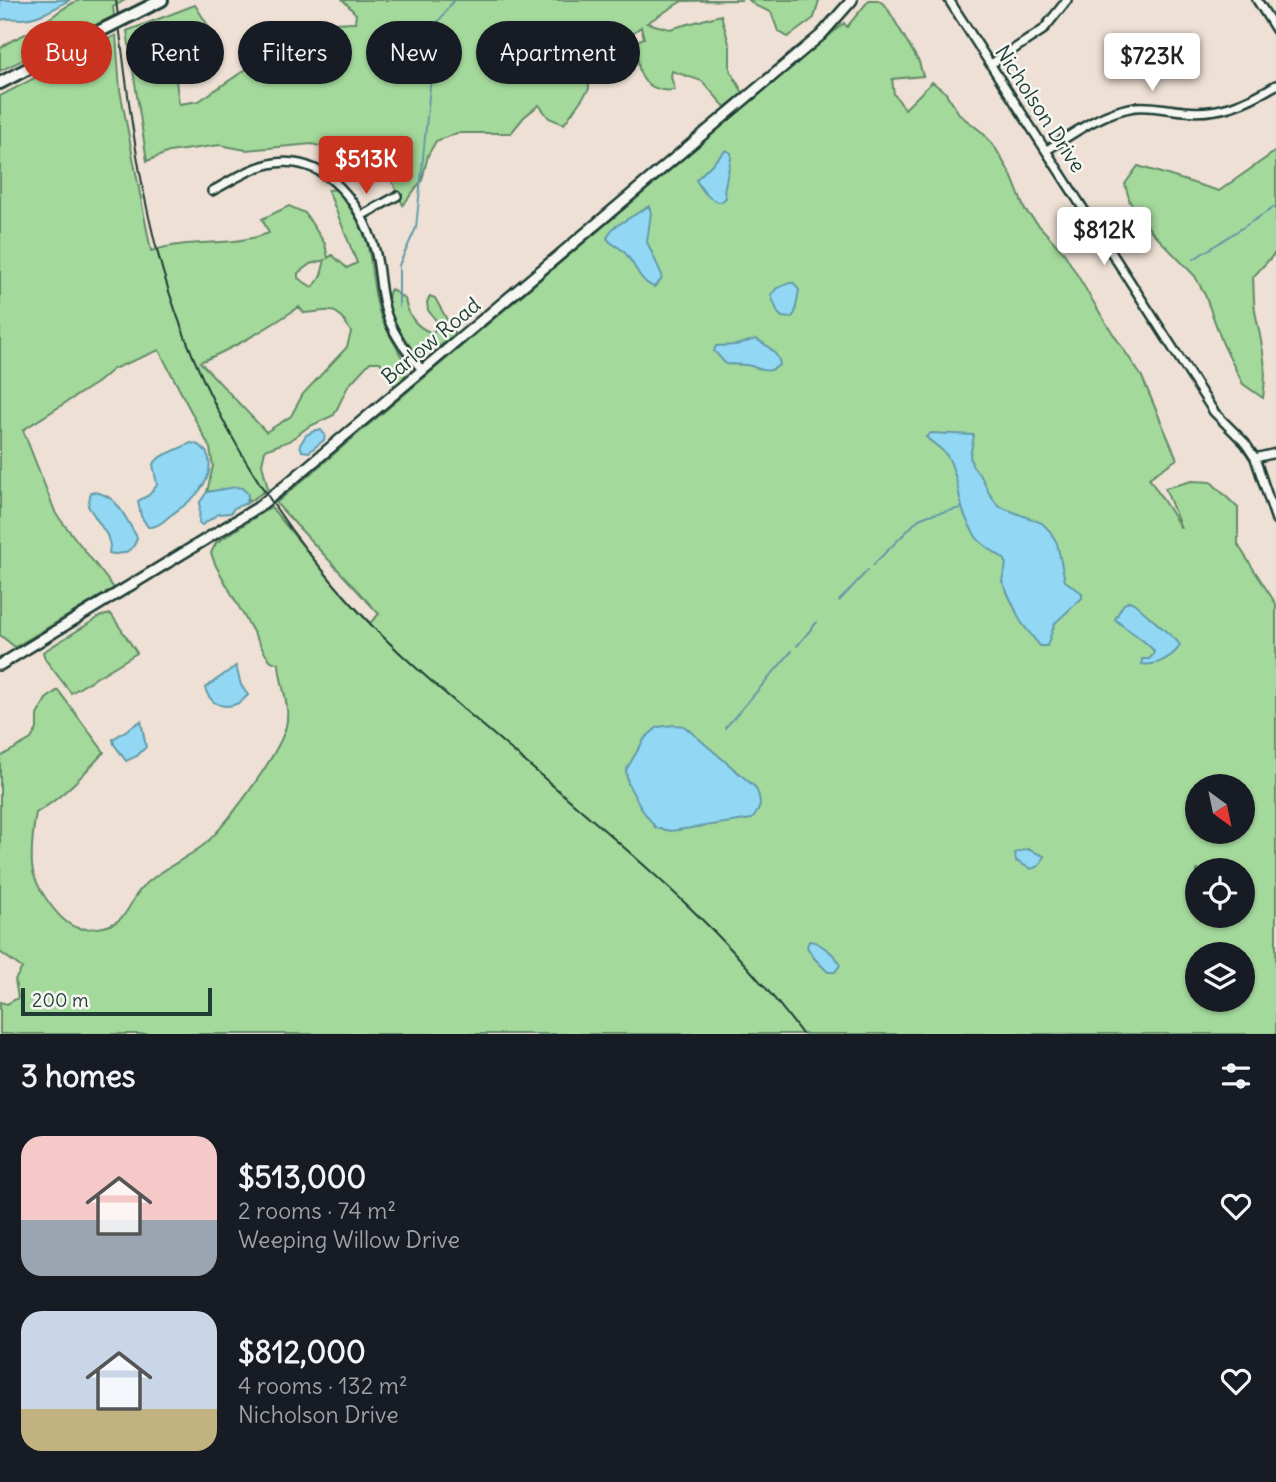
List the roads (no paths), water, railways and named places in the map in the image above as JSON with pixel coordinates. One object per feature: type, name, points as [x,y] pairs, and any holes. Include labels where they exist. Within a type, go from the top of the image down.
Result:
[{"type":"main road","points":[[0,83],[162,0]]},
{"type":"street","name":"Barlow Road","points":[[0,665],[268,500],[821,34],[852,0]]},
{"type":"street","name":"Nicholson Drive","points":[[949,0],[1214,412],[1245,443],[1255,458],[1276,520]]},
{"type":"street","points":[[991,64],[1042,30],[1067,0]]},
{"type":"street","points":[[1257,0],[1276,30]]},
{"type":"street","points":[[1047,150],[1090,123],[1116,111],[1147,107],[1217,111],[1240,105],[1276,85]]},
{"type":"street","points":[[212,191],[262,167],[279,163],[301,164],[320,172],[338,185],[361,215],[374,247],[387,317],[399,341],[423,371]]},
{"type":"street","points":[[361,215],[397,196]]},
{"type":"street","points":[[1255,458],[1276,453]]},
{"type":"water","points":[[0,0],[70,0],[35,17],[0,20]]},
{"type":"water","points":[[726,150],[731,153],[731,158],[724,191],[726,198],[721,202],[709,197],[696,180]]},
{"type":"water","points":[[649,206],[651,213],[647,242],[662,275],[654,287],[641,277],[628,256],[607,238],[613,228]]},
{"type":"water","points":[[794,283],[799,290],[795,313],[791,318],[782,317],[778,313],[771,295],[777,288]]},
{"type":"water","points":[[756,339],[777,356],[780,364],[775,368],[767,371],[746,365],[726,364],[714,351],[716,346],[736,345]]},
{"type":"water","points":[[321,430],[325,435],[324,440],[309,452],[302,451],[300,445],[306,435]]},
{"type":"water","points":[[931,433],[974,435],[970,456],[972,465],[998,506],[1042,523],[1057,543],[1065,581],[1082,593],[1082,598],[1055,623],[1047,646],[1040,646],[1021,622],[1002,581],[1006,568],[1005,560],[976,537],[963,511],[952,465],[944,452],[926,437]]},
{"type":"water","points":[[191,443],[199,446],[208,455],[209,469],[204,484],[187,504],[158,525],[148,527],[141,516],[138,501],[149,495],[157,485],[153,464],[160,457]]},
{"type":"water","points":[[242,488],[248,494],[247,503],[234,508],[231,513],[218,514],[202,525],[199,523],[200,502],[207,492]]},
{"type":"water","points":[[91,492],[100,493],[114,501],[124,514],[137,537],[134,546],[127,551],[109,553],[107,535],[88,506]]},
{"type":"water","points":[[1129,601],[1180,645],[1169,657],[1147,665],[1142,664],[1142,659],[1149,659],[1154,651],[1115,619],[1123,605]]},
{"type":"water","points":[[236,666],[241,685],[248,695],[230,706],[218,704],[205,688]]},
{"type":"water","points":[[141,721],[146,747],[137,756],[126,761],[113,739]]},
{"type":"water","points":[[684,726],[755,787],[760,804],[752,819],[671,831],[656,828],[628,784],[626,770],[645,738],[658,727]]},
{"type":"water","points":[[1027,849],[1044,856],[1039,866],[1031,869],[1016,861],[1015,853]]},
{"type":"water","points":[[809,941],[822,946],[836,957],[840,965],[835,972],[828,972],[815,959],[807,947]]},
{"type":"waterway","points":[[439,21],[454,0]]},
{"type":"waterway","points":[[399,307],[399,265],[416,228],[430,84]]},
{"type":"waterway","points":[[1194,259],[1276,206]]},
{"type":"waterway","points":[[873,565],[919,519],[962,508]]},
{"type":"waterway","points":[[839,601],[868,570]]},
{"type":"waterway","points":[[797,646],[817,622]]},
{"type":"waterway","points":[[725,728],[792,651]]},
{"type":"railway","points":[[116,0],[138,163],[163,272],[202,378],[227,428],[287,524],[359,612],[397,651],[670,889],[739,958],[802,1034]]}]
